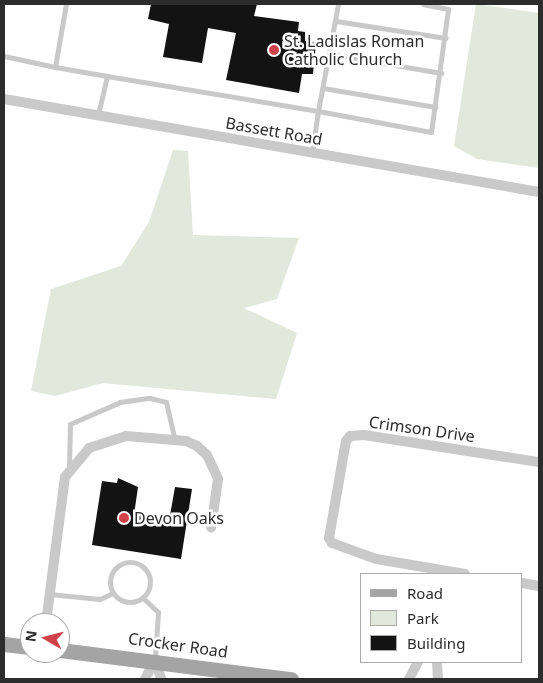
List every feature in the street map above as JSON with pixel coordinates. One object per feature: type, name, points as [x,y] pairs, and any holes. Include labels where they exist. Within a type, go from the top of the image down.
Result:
[{"type":"main road","points":[[4,644],[20,646]]},
{"type":"main road","name":"Crocker Road","points":[[70,651],[155,659],[292,679]]},
{"type":"street","name":"Bassett Road","points":[[4,99],[539,192]]},
{"type":"street","points":[[47,613],[58,508],[69,468],[89,448],[126,436],[174,440],[197,446],[207,455],[218,479],[211,528]]},
{"type":"street","name":"Crimson Drive","points":[[443,573],[376,559],[332,543],[330,528],[350,436],[539,462]]},
{"type":"street","points":[[523,583],[539,586]]},
{"type":"street","points":[[145,679],[155,659]]},
{"type":"street","points":[[155,659],[161,679]]},
{"type":"street","points":[[409,679],[417,663]]},
{"type":"street","points":[[437,663],[438,679]]},
{"type":"lane","points":[[55,66],[66,4]]},
{"type":"lane","points":[[312,153],[338,4]]},
{"type":"lane","points":[[4,56],[107,76],[431,132],[446,38],[448,9],[423,4]]},
{"type":"lane","points":[[336,21],[446,38]]},
{"type":"lane","points":[[330,54],[441,73]]},
{"type":"lane","points":[[98,115],[107,76]]},
{"type":"lane","points":[[323,88],[435,107]]},
{"type":"lane","points":[[69,468],[70,424],[120,402],[150,398],[166,402],[174,440]]},
{"type":"lane","points":[[133,562],[145,568],[150,580],[143,598],[130,602],[113,593],[110,580],[115,568],[133,562]]},
{"type":"lane","points":[[49,594],[100,599],[113,593]]},
{"type":"lane","points":[[143,598],[158,612],[155,659]]},
{"type":"green space","points":[[476,4],[539,13],[539,168],[477,159],[454,146]]},
{"type":"green space","points":[[173,150],[188,151],[193,235],[299,238],[277,299],[244,308],[297,333],[276,399],[103,383],[55,396],[31,391],[51,289],[121,266],[149,222]]},
{"type":"building","name":"St. Ladislas Roman Catholic Church","points":[[151,4],[257,4],[254,16],[299,22],[298,31],[305,32],[305,41],[316,43],[313,74],[302,74],[299,93],[226,80],[236,33],[208,28],[202,63],[163,57],[169,24],[148,19]]},
{"type":"building","name":"Devon Oaks","points":[[118,478],[138,487],[134,515],[169,521],[175,487],[192,489],[181,559],[92,545],[102,481],[117,483]]},
{"type":"place","name":"St. Ladislas Roman Catholic Church","points":[[274,50]]},
{"type":"place","name":"Devon Oaks","points":[[124,518]]}]
